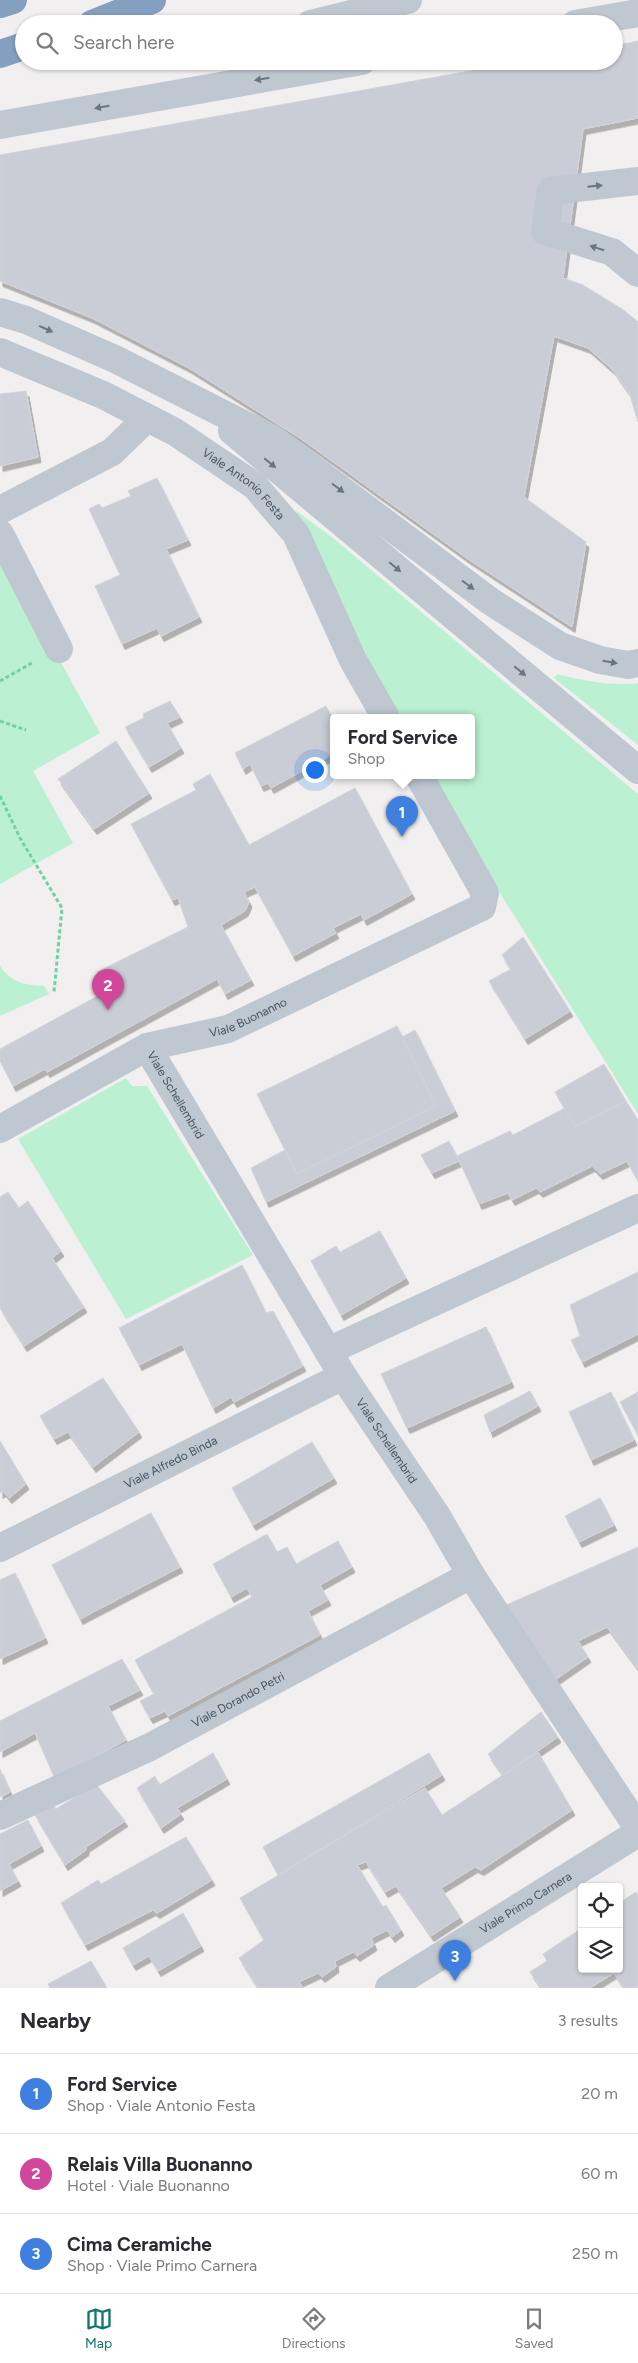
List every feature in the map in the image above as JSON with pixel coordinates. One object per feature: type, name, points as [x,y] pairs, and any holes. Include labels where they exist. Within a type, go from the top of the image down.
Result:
[{"type":"highway","points":[[0,4],[13,0]]},
{"type":"highway","points":[[114,15],[152,0]]},
{"type":"highway","points":[[0,54],[15,49]]},
{"type":"street","points":[[347,15],[408,0]]},
{"type":"street","points":[[623,16],[638,13]]},
{"type":"street","points":[[0,58],[15,56]]},
{"type":"street","points":[[0,125],[311,70]]},
{"type":"street","points":[[638,181],[551,191],[545,232],[612,252],[638,273]]},
{"type":"street","points":[[0,312],[26,320],[106,356],[273,439],[490,601],[560,646],[600,660],[628,665],[638,664]]},
{"type":"street","name":"Viale Antonio Festa","points":[[0,352],[103,395],[175,432],[255,486],[296,534],[353,660],[384,714]]},
{"type":"street","points":[[193,398],[638,770]]},
{"type":"street","points":[[0,510],[112,452],[148,418]]},
{"type":"street","points":[[0,534],[58,648]]},
{"type":"street","name":"Viale Buonanno","points":[[0,1129],[147,1047],[228,1029],[482,907],[485,893],[420,779]]},
{"type":"street","name":"Viale Schellembrid","points":[[147,1047],[343,1376],[436,1516],[471,1576],[638,1828]]},
{"type":"street","points":[[328,1352],[638,1208]]},
{"type":"street","name":"Viale Alfredo Binda","points":[[0,1548],[343,1376]]},
{"type":"street","name":"Viale Dorando Petri","points":[[0,1816],[150,1747],[471,1576]]},
{"type":"street","name":"Viale Primo Carnera","points":[[390,1988],[638,1833]]},
{"type":"path","points":[[0,682],[58,648]]},
{"type":"path","points":[[0,721],[26,730]]},
{"type":"path","points":[[0,796],[20,838],[62,908],[54,992]]},
{"type":"green space","points":[[295,510],[333,538],[638,794],[638,1114],[429,779],[475,779],[475,714],[395,714],[322,561]]},
{"type":"green space","points":[[0,553],[100,733],[33,771],[73,843],[0,884]]},
{"type":"green space","points":[[557,674],[597,682],[617,684],[638,683],[638,745],[554,678]]},
{"type":"green space","points":[[0,966],[14,980],[24,984],[44,986],[49,994],[0,1016]]},
{"type":"green space","points":[[126,1078],[132,1086],[147,1086],[253,1255],[126,1319],[18,1139]]},
{"type":"building","points":[[638,41],[638,118],[583,129],[563,278],[583,285],[625,311],[638,322],[638,422],[630,395],[613,370],[588,348],[554,336],[524,497],[586,542],[572,627],[468,559],[300,438],[189,368],[92,318],[0,281],[0,155],[476,70],[623,70],[623,44]]},
{"type":"building","points":[[26,391],[38,457],[0,466],[0,394]]},
{"type":"building","points":[[157,478],[188,540],[166,549],[199,617],[161,636],[157,628],[122,644],[95,586],[120,575],[89,509],[99,504],[102,508],[131,496],[128,491]]},
{"type":"building","points":[[170,701],[180,717],[167,723],[181,748],[149,767],[125,727],[144,718],[143,714]]},
{"type":"building","points":[[326,706],[330,714],[330,756],[271,788],[268,783],[261,786],[250,764],[243,769],[235,753]]},
{"type":"building","points":[[116,741],[149,793],[94,829],[58,779]]},
{"type":"building","points":[[210,774],[249,845],[355,788],[412,894],[364,920],[361,914],[333,928],[336,933],[293,956],[255,887],[244,892],[249,902],[245,911],[221,925],[251,980],[225,994],[217,979],[47,1072],[45,1069],[13,1086],[0,1061],[0,1049],[107,991],[97,972],[188,927],[178,898],[172,900],[131,824],[196,790],[193,784]]},
{"type":"building","points":[[523,937],[570,1011],[525,1039],[489,981],[511,969],[502,955]]},
{"type":"building","points":[[397,1026],[436,1106],[297,1174],[257,1094]]},
{"type":"building","points":[[415,1030],[455,1111],[266,1202],[251,1168],[285,1150],[297,1174],[436,1106],[402,1037]]},
{"type":"building","points":[[604,1064],[626,1101],[575,1126],[555,1092]]},
{"type":"building","points":[[626,1101],[638,1120],[638,1181],[627,1161],[600,1174],[592,1166],[540,1192],[536,1188],[512,1200],[508,1193],[479,1204],[457,1156],[510,1131],[513,1135],[565,1108],[575,1126]]},
{"type":"building","points":[[449,1141],[459,1161],[432,1173],[421,1155]]},
{"type":"building","points":[[8,1192],[19,1208],[28,1201],[61,1251],[52,1258],[84,1307],[24,1346],[0,1308],[0,1197]]},
{"type":"building","points":[[380,1231],[406,1278],[341,1315],[311,1261],[336,1246],[340,1252]]},
{"type":"building","points":[[242,1265],[266,1313],[273,1311],[303,1366],[234,1402],[231,1397],[213,1408],[182,1344],[139,1365],[119,1328]]},
{"type":"building","points":[[638,1272],[638,1334],[582,1362],[571,1340],[580,1336],[570,1305]]},
{"type":"building","points":[[486,1327],[511,1382],[407,1428],[381,1374]]},
{"type":"building","points":[[103,1378],[139,1432],[93,1467],[68,1432],[54,1439],[40,1416]]},
{"type":"building","points":[[530,1391],[538,1406],[490,1432],[484,1415]]},
{"type":"building","points":[[611,1392],[634,1440],[591,1460],[569,1412]]},
{"type":"building","points":[[638,1392],[638,1435],[620,1402]]},
{"type":"building","points":[[0,1441],[26,1484],[9,1498],[3,1491],[0,1493]]},
{"type":"building","points":[[312,1442],[334,1478],[253,1525],[232,1488]]},
{"type":"building","points":[[600,1498],[614,1525],[579,1542],[565,1516]]},
{"type":"building","points":[[151,1513],[180,1567],[80,1619],[52,1565]]},
{"type":"building","points":[[267,1534],[277,1552],[287,1547],[296,1564],[338,1541],[352,1567],[320,1585],[328,1600],[308,1611],[320,1635],[168,1716],[165,1711],[150,1718],[140,1701],[154,1694],[135,1660],[252,1597],[247,1588],[231,1597],[213,1564]]},
{"type":"building","points":[[638,1547],[638,1669],[607,1627],[578,1641],[588,1657],[552,1682],[504,1606]]},
{"type":"building","points":[[15,1573],[45,1638],[0,1659],[0,1580]]},
{"type":"building","points":[[122,1659],[140,1690],[108,1706],[126,1740],[55,1779],[35,1733],[0,1752],[0,1721]]},
{"type":"building","points":[[541,1712],[558,1737],[503,1775],[488,1754]]},
{"type":"building","points":[[538,1752],[572,1810],[481,1870],[475,1867],[441,1888],[460,1917],[431,1936],[396,1886],[385,1892],[366,1862],[357,1865],[383,1907],[386,1905],[401,1930],[392,1937],[387,1930],[371,1938],[374,1945],[357,1956],[353,1952],[335,1961],[336,1967],[322,1977],[318,1973],[299,1982],[303,1988],[258,1988],[239,1958],[264,1940],[240,1898],[425,1788],[442,1815]]},
{"type":"building","points":[[213,1753],[227,1779],[177,1808],[181,1814],[161,1828],[137,1788],[155,1776],[159,1785]]},
{"type":"building","points":[[429,1753],[442,1775],[278,1875],[263,1847]]},
{"type":"building","points":[[0,1769],[10,1792],[0,1797]]},
{"type":"building","points":[[96,1784],[125,1821],[86,1847],[86,1850],[65,1865],[35,1815],[52,1802],[56,1809]]},
{"type":"building","points":[[28,1820],[41,1846],[9,1864],[18,1881],[0,1891],[0,1834]]},
{"type":"building","points":[[186,1837],[212,1880],[157,1913],[153,1910],[85,1945],[61,1903],[98,1880],[101,1884]]},
{"type":"building","points":[[636,1892],[638,1895],[638,1988],[624,1988],[614,1973],[623,1973],[623,1900]]},
{"type":"building","points":[[183,1913],[201,1946],[158,1971],[149,1956],[133,1965],[123,1948]]},
{"type":"building","points":[[578,1931],[578,1973],[614,1973],[590,1988],[541,1988],[530,1972],[547,1961],[543,1954]]},
{"type":"building","points":[[91,1961],[107,1988],[50,1988],[48,1984]]},
{"type":"place","name":"Ford Service","points":[[402,837]]},
{"type":"place","name":"Relais Villa Buonanno","points":[[108,1010]]},
{"type":"place","name":"Cima Ceramiche","points":[[455,1981]]}]
